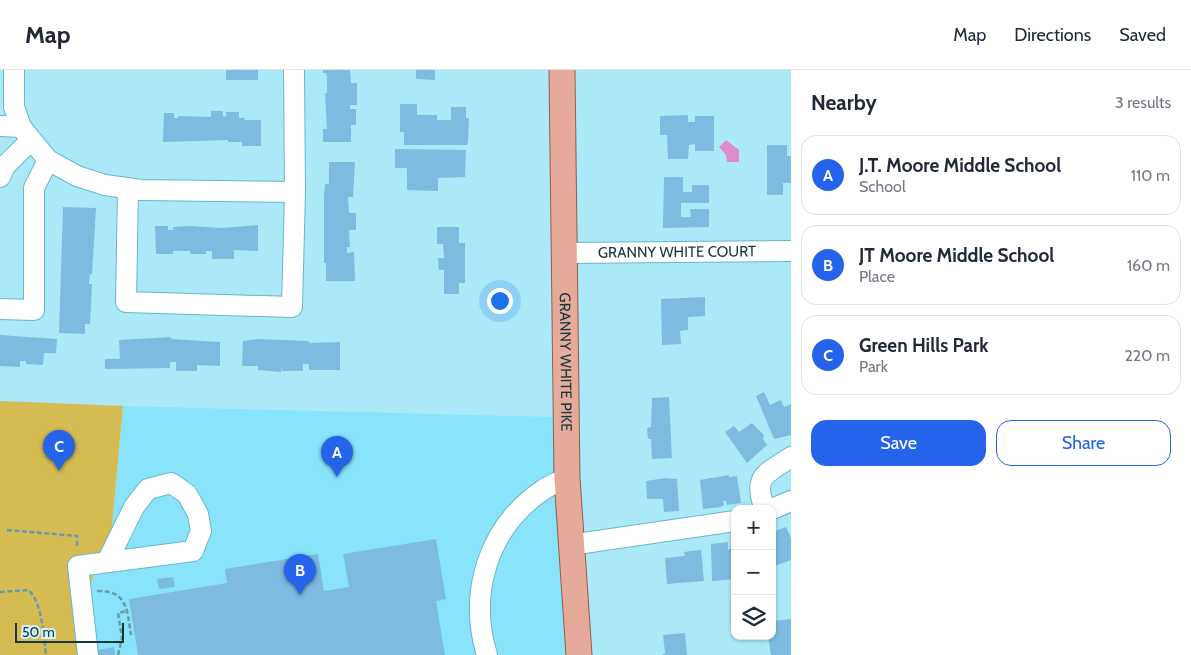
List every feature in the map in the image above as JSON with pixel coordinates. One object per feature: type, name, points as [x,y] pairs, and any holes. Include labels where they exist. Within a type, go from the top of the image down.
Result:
[{"type":"main road","name":"GRANNY WHITE PIKE","points":[[562,70],[567,478],[570,545],[579,655]]},
{"type":"street","points":[[14,70],[7,107],[48,160],[90,181],[128,189],[295,192]]},
{"type":"street","points":[[128,189],[126,302],[292,306],[295,192],[294,70]]},
{"type":"street","points":[[0,126],[26,133]]},
{"type":"street","points":[[0,177],[26,133]]},
{"type":"street","points":[[0,308],[34,310],[34,188],[48,160]]},
{"type":"street","name":"GRANNY WHITE COURT","points":[[563,253],[791,251]]},
{"type":"street","points":[[763,505],[759,494],[760,482],[767,473],[791,457]]},
{"type":"street","points":[[487,655],[480,625],[479,595],[482,578],[489,558],[518,512],[542,490],[567,478]]},
{"type":"street","points":[[88,655],[78,566],[193,552],[201,532],[198,514],[187,494],[170,483],[148,489],[134,507],[107,562]]},
{"type":"street","points":[[776,507],[791,501]]},
{"type":"street","points":[[570,545],[731,522]]},
{"type":"path","points":[[7,530],[77,536],[78,566]]},
{"type":"path","points":[[0,592],[28,590],[32,593],[37,604],[46,655]]},
{"type":"path","points":[[81,593],[112,592],[123,601],[127,611],[131,635]]},
{"type":"path","points":[[118,655],[122,638],[118,612],[127,611]]},
{"type":"shaded area","points":[[726,140],[739,150],[739,162],[727,162],[726,155],[719,147]]},
{"type":"shaded area","points":[[0,401],[123,406],[111,537],[89,587],[97,655],[0,655]]},
{"type":"shaded area","points":[[123,406],[554,417],[566,655],[97,655],[89,587],[111,537]]},
{"type":"building","points":[[226,70],[258,70],[258,80],[226,80]]},
{"type":"building","points":[[323,70],[350,70],[351,83],[357,83],[357,105],[350,105],[350,109],[356,109],[356,125],[351,125],[351,142],[323,142],[323,129],[327,129],[325,93],[327,93],[327,78]]},
{"type":"building","points":[[416,70],[435,70],[435,80],[416,79]]},
{"type":"building","points":[[400,104],[417,104],[417,115],[437,115],[437,120],[451,120],[451,107],[466,107],[466,118],[469,118],[467,145],[404,145],[404,132],[400,132]]},
{"type":"building","points":[[211,111],[223,111],[223,116],[226,117],[226,112],[239,112],[239,118],[245,118],[244,120],[261,120],[261,146],[242,146],[242,142],[228,142],[228,140],[163,142],[164,113],[174,113],[174,118],[178,118],[178,116],[211,117]]},
{"type":"building","points":[[688,115],[688,122],[695,122],[695,116],[714,116],[714,151],[695,151],[695,144],[689,145],[688,159],[668,159],[667,135],[660,135],[660,116]]},
{"type":"building","points":[[767,145],[787,145],[787,156],[791,156],[791,183],[783,183],[783,195],[767,195]]},
{"type":"building","points":[[395,149],[466,150],[465,177],[438,178],[438,191],[407,190],[407,168],[395,168]]},
{"type":"building","points":[[329,162],[355,162],[353,197],[348,197],[349,213],[356,213],[356,230],[349,230],[350,247],[347,247],[347,253],[354,252],[355,281],[326,281],[326,263],[324,263],[324,196],[325,184],[329,184]]},
{"type":"building","points":[[664,177],[683,177],[683,192],[692,192],[692,185],[709,185],[709,203],[681,203],[681,217],[691,217],[690,209],[709,209],[709,227],[663,228]]},
{"type":"building","points":[[63,207],[96,208],[92,274],[90,274],[89,284],[92,284],[90,324],[85,324],[85,334],[59,333]]},
{"type":"building","points":[[258,225],[258,251],[234,250],[234,259],[212,259],[212,251],[206,251],[206,254],[191,254],[190,251],[173,251],[173,254],[156,254],[155,226],[168,226],[168,230],[173,230],[173,227],[190,226],[222,228]]},
{"type":"building","points":[[437,227],[459,227],[459,243],[465,243],[465,283],[459,283],[459,294],[444,294],[444,270],[439,270],[438,258],[444,258],[443,244],[437,244]]},
{"type":"building","points":[[705,297],[705,316],[688,317],[688,330],[680,331],[681,344],[662,345],[661,299]]},
{"type":"building","points":[[0,335],[57,339],[56,353],[44,353],[43,365],[26,364],[26,361],[20,361],[20,367],[0,366]]},
{"type":"building","points":[[171,337],[171,339],[220,342],[220,366],[197,365],[197,371],[176,371],[176,362],[170,362],[170,368],[105,369],[105,359],[120,359],[119,340]]},
{"type":"building","points":[[257,339],[309,341],[309,343],[340,342],[340,370],[309,370],[309,364],[303,364],[303,371],[282,371],[282,365],[281,372],[258,370],[258,366],[242,366],[243,341]]},
{"type":"building","points":[[764,392],[770,405],[781,400],[784,407],[791,404],[791,435],[774,439],[756,396]]},
{"type":"building","points":[[669,397],[672,458],[652,459],[651,439],[648,439],[647,428],[651,427],[652,398]]},
{"type":"building","points":[[752,423],[764,435],[763,439],[767,445],[747,463],[725,432],[734,426],[739,432]]},
{"type":"building","points":[[729,475],[729,477],[737,476],[741,503],[727,505],[726,501],[723,501],[724,505],[721,507],[703,509],[700,480]]},
{"type":"building","points":[[666,478],[677,479],[679,511],[664,512],[663,499],[647,499],[646,481]]},
{"type":"building","points":[[786,527],[791,538],[791,560],[776,566],[776,550],[776,531]]},
{"type":"building","points":[[436,539],[446,599],[436,601],[445,655],[138,655],[129,599],[227,583],[225,569],[318,554],[324,591],[349,587],[343,554]]},
{"type":"building","points":[[728,542],[728,550],[731,548],[731,579],[712,581],[711,544]]},
{"type":"building","points":[[701,550],[704,581],[667,584],[665,558],[685,556],[684,552]]},
{"type":"building","points":[[173,577],[175,587],[159,589],[157,579]]},
{"type":"building","points":[[791,619],[791,655],[771,655],[769,640],[776,640],[776,621]]},
{"type":"building","points":[[685,633],[687,655],[661,655],[665,653],[663,635]]},
{"type":"building","points":[[114,647],[115,655],[98,655],[98,650]]},
{"type":"place","name":"Green Hills Park","points":[[59,471]]},
{"type":"place","name":"J.T. Moore Middle School","points":[[337,477]]},
{"type":"place","name":"JT Moore Middle School","points":[[300,595]]}]
